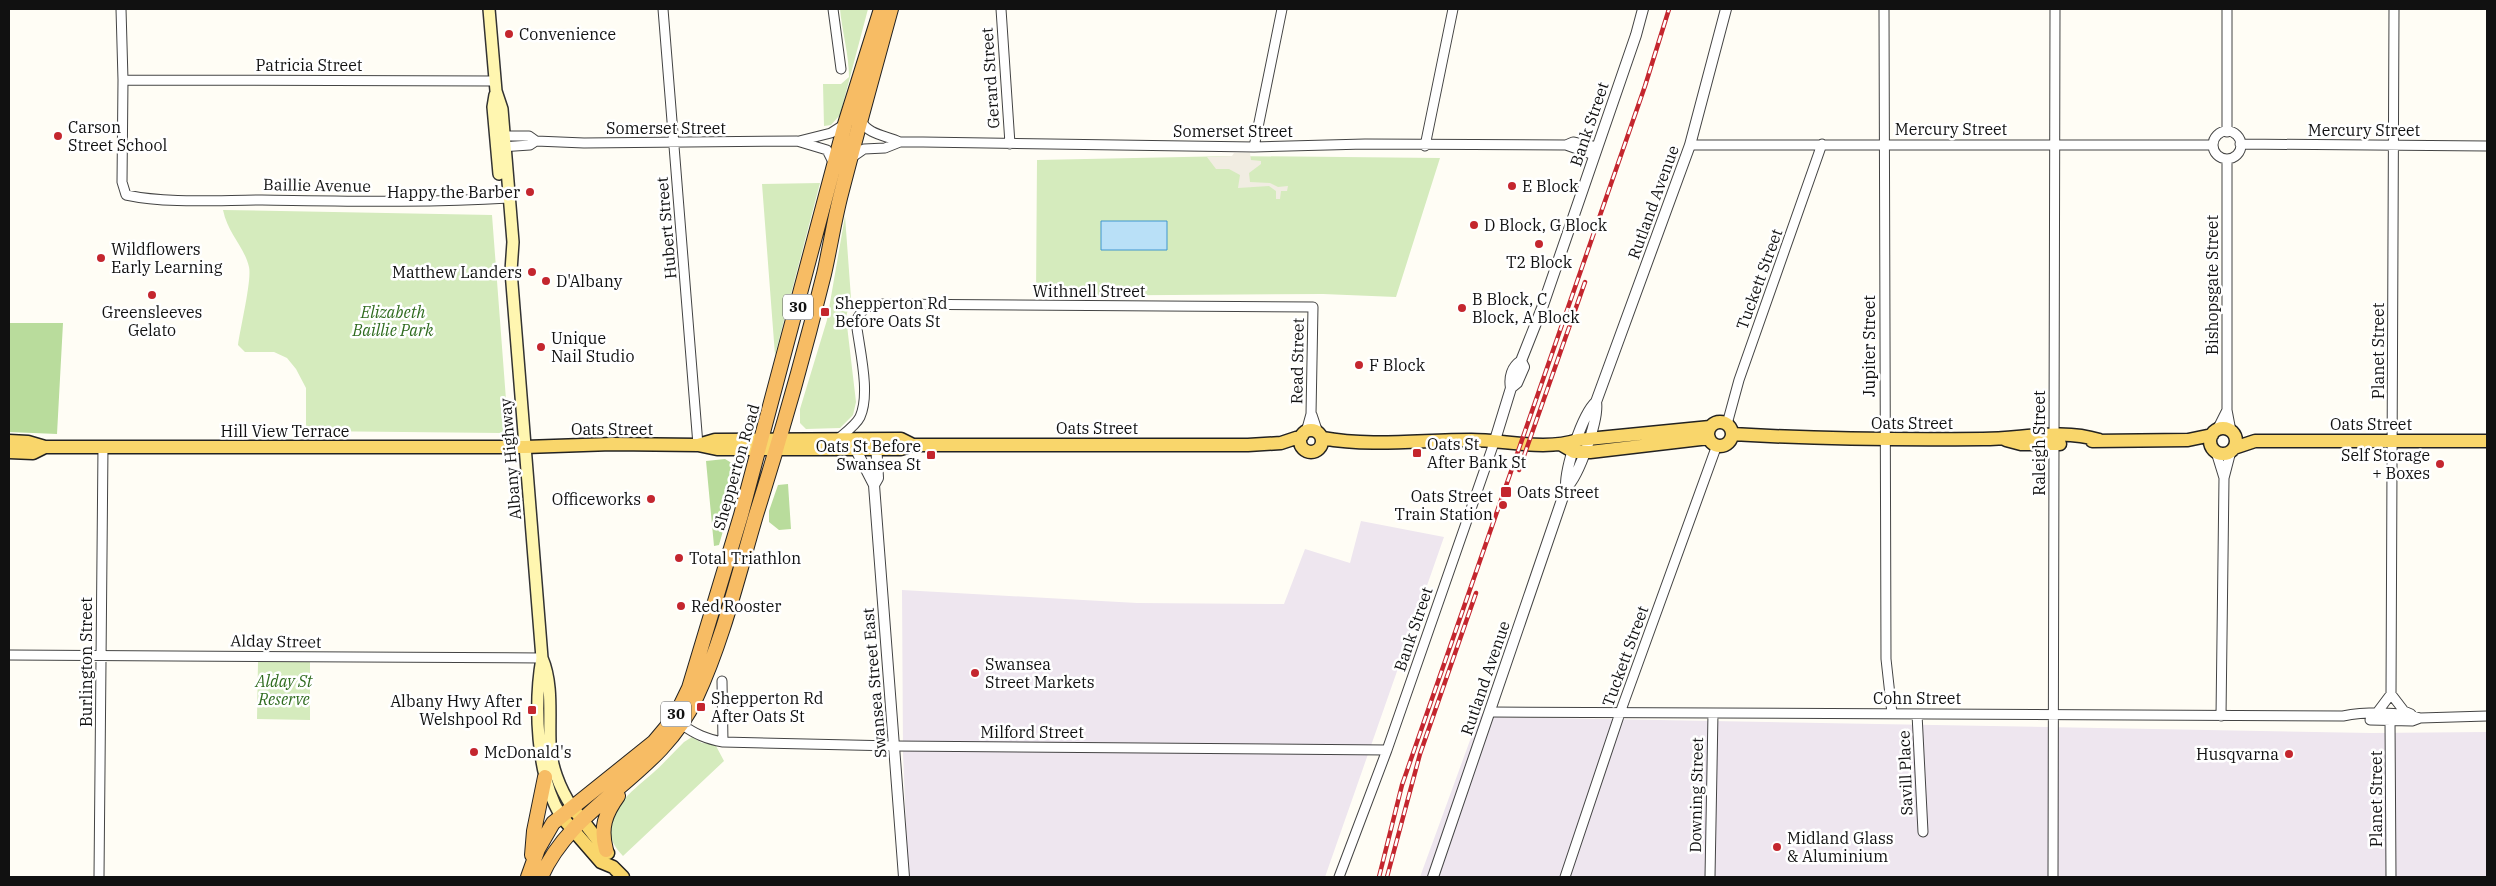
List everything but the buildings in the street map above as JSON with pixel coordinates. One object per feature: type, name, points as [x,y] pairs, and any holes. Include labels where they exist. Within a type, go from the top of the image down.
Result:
[{"type":"highway","name":"Shepperton Road","points":[[531,874],[544,838],[561,816],[654,742],[675,717],[682,703],[741,515],[845,124],[881,9]]},
{"type":"highway","name":"Shepperton Road","points":[[531,874],[554,852],[564,837],[659,753],[681,724],[695,700],[712,658],[778,444],[824,275],[850,158],[892,9]]},
{"type":"highway","points":[[531,874],[534,831],[545,777]]},
{"type":"highway","points":[[606,850],[603,832],[605,816],[628,781]]},
{"type":"main road","name":"Albany Highway","points":[[489,9],[495,86],[502,109],[501,141],[505,199],[513,242],[511,257],[542,658],[540,673],[540,723],[545,777],[549,794],[561,816]]},
{"type":"main road","name":"Oats Street","points":[[1712,437],[1716,423],[1730,429],[1796,438],[2001,439],[2020,435],[2080,443],[2099,440],[2214,441]]},
{"type":"main road","points":[[2224,428],[2233,433],[2236,442],[2232,450],[2224,454],[2214,441],[2224,428]]},
{"type":"main road","points":[[1581,446],[1712,437],[1728,444],[1730,429]]},
{"type":"main road","name":"Oats Street","points":[[2233,433],[2255,441],[2487,441]]},
{"type":"main road","name":"Oats Street","points":[[778,444],[856,450],[901,439],[913,445],[1281,443],[1312,439],[1400,444],[1495,440],[1581,446]]},
{"type":"main road","name":"Oats Street","points":[[525,446],[698,445],[716,449],[761,444],[838,440],[876,444]]},
{"type":"main road","name":"Hill View Terrace","points":[[9,441],[28,442],[45,447],[525,446]]},
{"type":"main road","name":"Oats Street","points":[[2232,450],[2255,441]]},
{"type":"main road","name":"Hill View Terrace","points":[[9,452],[33,453],[45,447]]},
{"type":"main road","name":"Albany Highway","points":[[542,658],[548,672],[551,754],[560,786],[572,807]]},
{"type":"main road","points":[[572,807],[577,825],[600,862],[612,867],[623,877]]},
{"type":"main road","points":[[561,816],[577,825],[606,850],[610,855],[612,867]]},
{"type":"street","points":[[121,9],[124,80]]},
{"type":"street","name":"Hubert Street","points":[[663,9],[698,445]]},
{"type":"street","points":[[833,9],[841,69]]},
{"type":"street","name":"Gerard Street","points":[[1000,9],[1010,144]]},
{"type":"street","points":[[1254,147],[1282,9]]},
{"type":"street","points":[[1425,146],[1453,9]]},
{"type":"street","name":"Bank Street","points":[[1339,877],[1387,750],[1495,440],[1511,388],[1517,383],[1524,368],[1521,361],[1542,308],[1636,35],[1643,9]]},
{"type":"street","name":"Rutland Avenue","points":[[1433,877],[1566,488],[1573,481],[1581,446],[1598,410],[1596,402],[1690,145],[1726,9]]},
{"type":"street","name":"Jupiter Street","points":[[1884,9],[1885,439],[1888,689],[1892,713]]},
{"type":"street","name":"Raleigh Street","points":[[2054,877],[2052,714],[2055,9]]},
{"type":"street","points":[[2226,132],[2228,9]]},
{"type":"street","name":"Planet Street","points":[[2391,694],[2394,9]]},
{"type":"street","name":"Patricia Street","points":[[124,80],[495,86]]},
{"type":"street","name":"Baillie Avenue","points":[[124,80],[122,182],[126,195],[220,200],[423,201],[505,199]]},
{"type":"street","name":"Somerset Street","points":[[860,121],[868,130],[875,134],[885,135],[900,142]]},
{"type":"street","name":"Somerset Street","points":[[501,141],[528,136],[536,141],[674,143],[797,141],[832,133],[845,124]]},
{"type":"street","points":[[2226,132],[2234,134],[2240,144],[2238,153],[2227,159],[2218,156],[2213,144],[2219,134],[2226,132]]},
{"type":"street","name":"Somerset Street","points":[[797,141],[827,150],[834,164]]},
{"type":"street","name":"Somerset Street","points":[[850,158],[864,149],[885,148],[900,142],[1254,147],[1366,144],[1425,146],[1566,145],[1573,142],[1596,151]]},
{"type":"street","name":"Tuckett Street","points":[[1730,429],[1739,380],[1822,144]]},
{"type":"street","name":"Mercury Street","points":[[1690,145],[2213,144]]},
{"type":"street","name":"Mercury Street","points":[[2240,144],[2487,146]]},
{"type":"street","name":"Bishopsgate Street","points":[[2227,159],[2227,410],[2233,433]]},
{"type":"street","name":"Withnell Street","points":[[838,440],[859,418],[865,392],[856,321],[866,307],[876,304],[1313,307]]},
{"type":"street","name":"Read Street","points":[[1312,439],[1313,307]]},
{"type":"street","name":"Bishopsgate Street","points":[[2214,441],[2227,410]]},
{"type":"street","name":"Tuckett Street","points":[[1565,877],[1712,437]]},
{"type":"street","points":[[2214,441],[2224,478]]},
{"type":"street","name":"Swansea Street East","points":[[874,485],[878,478],[876,444]]},
{"type":"street","name":"Burlington Street","points":[[100,877],[103,447]]},
{"type":"street","name":"Swansea Street East","points":[[856,450],[874,485],[904,877]]},
{"type":"street","points":[[2221,716],[2224,478],[2232,450]]},
{"type":"street","name":"Alday Street","points":[[9,655],[102,654],[542,658]]},
{"type":"street","points":[[722,681],[723,742]]},
{"type":"street","points":[[2376,714],[2391,694],[2404,711],[2411,714]]},
{"type":"street","name":"Cohn Street","points":[[1490,712],[2221,716],[2411,714],[2420,718]]},
{"type":"street","name":"Downing Street","points":[[1710,877],[1713,713]]},
{"type":"street","name":"Savill Place","points":[[1918,714],[1923,832]]},
{"type":"street","name":"Cohn Street","points":[[2343,716],[2351,719],[2390,721],[2487,716]]},
{"type":"street","name":"Planet Street","points":[[2390,721],[2391,877]]},
{"type":"street","name":"Milford Street","points":[[681,724],[708,740],[723,742],[895,746],[1387,750]]},
{"type":"shaded area","points":[[1234,153],[1250,153],[1251,160],[1261,161],[1261,164],[1249,173],[1250,182],[1270,183],[1278,187],[1288,186],[1287,191],[1281,191],[1280,199],[1276,199],[1276,191],[1269,186],[1238,188],[1240,175],[1229,169],[1216,169],[1207,157],[1232,156]]},
{"type":"shaded area","points":[[1361,521],[1444,537],[1325,877],[908,877],[903,753],[902,590],[1137,603],[1284,604],[1305,549],[1350,563]]},
{"type":"shaded area","points":[[1480,713],[1493,717],[2371,733],[2487,732],[2487,877],[1420,877]]},
{"type":"green space","points":[[840,9],[868,9],[840,115],[831,125],[824,126],[823,84],[841,84],[849,77]]},
{"type":"green space","points":[[1232,156],[1440,158],[1396,297],[1323,294],[1036,296],[1037,160]]},
{"type":"green space","points":[[820,183],[775,355],[762,184]]},
{"type":"green space","name":"Elizabeth Baillie Park","points":[[223,210],[492,215],[508,426],[501,433],[306,431],[306,388],[296,369],[287,358],[274,352],[245,352],[238,345],[247,293],[249,267],[244,253],[228,226]]},
{"type":"green space","points":[[845,216],[851,298],[846,317],[856,402],[853,415],[840,428],[806,429],[800,423],[800,409],[827,320]]},
{"type":"green space","points":[[9,323],[63,323],[57,434],[9,432]]},
{"type":"green space","points":[[725,459],[735,465],[739,475],[719,545],[714,546],[706,461]]},
{"type":"green space","points":[[788,484],[791,529],[779,530],[769,522],[769,511],[778,485]]},
{"type":"green space","name":"Alday St Reserve","points":[[258,662],[310,662],[310,720],[257,719]]},
{"type":"green space","points":[[692,737],[702,743],[715,744],[724,761],[623,856],[613,843],[610,831],[611,820],[616,810],[633,790],[658,769],[684,742]]},
{"type":"water","points":[[1101,221],[1167,221],[1167,250],[1101,250]]},
{"type":"railway","points":[[1379,877],[1402,785],[1645,86],[1669,9]]},
{"type":"railway","points":[[1519,470],[1585,282]]},
{"type":"railway","points":[[1387,877],[1420,754],[1476,593]]},
{"type":"place","name":"Convenience","points":[[509,34]]},
{"type":"place","name":"Carson Street School","points":[[58,136]]},
{"type":"place","name":"E Block","points":[[1512,186]]},
{"type":"place","name":"Happy the Barber","points":[[530,192]]},
{"type":"place","name":"D Block, G Block","points":[[1474,225]]},
{"type":"place","name":"T2 Block","points":[[1539,244]]},
{"type":"place","name":"Wildflowers Early Learning","points":[[101,258]]},
{"type":"place","name":"Matthew Landers","points":[[532,272]]},
{"type":"place","name":"D'Albany","points":[[546,281]]},
{"type":"place","name":"Greensleeves Gelato","points":[[152,295]]},
{"type":"place","name":"B Block, C Block, A Block","points":[[1462,308]]},
{"type":"place","name":"Shepperton Rd Before Oats St","points":[[825,312]]},
{"type":"place","name":"Unique Nail Studio","points":[[541,347]]},
{"type":"place","name":"F Block","points":[[1359,365]]},
{"type":"place","name":"Oats St After Bank St","points":[[1417,453]]},
{"type":"place","name":"Oats St Before Swansea St","points":[[931,455]]},
{"type":"place","name":"Self Storage + Boxes","points":[[2440,464]]},
{"type":"place","name":"Oats Street","points":[[1506,492]]},
{"type":"place","name":"Officeworks","points":[[651,499]]},
{"type":"place","name":"Oats Street Train Station","points":[[1503,505]]},
{"type":"place","name":"Total Triathlon","points":[[679,558]]},
{"type":"place","name":"Red Rooster","points":[[681,606]]},
{"type":"place","name":"Swansea Street Markets","points":[[975,673]]},
{"type":"place","name":"Shepperton Rd After Oats St","points":[[701,707]]},
{"type":"place","name":"Albany Hwy After Welshpool Rd","points":[[532,710]]},
{"type":"place","name":"McDonald's","points":[[474,752]]},
{"type":"place","name":"Husqvarna","points":[[2289,754]]},
{"type":"place","name":"Midland Glass & Aluminium","points":[[1777,847]]}]
